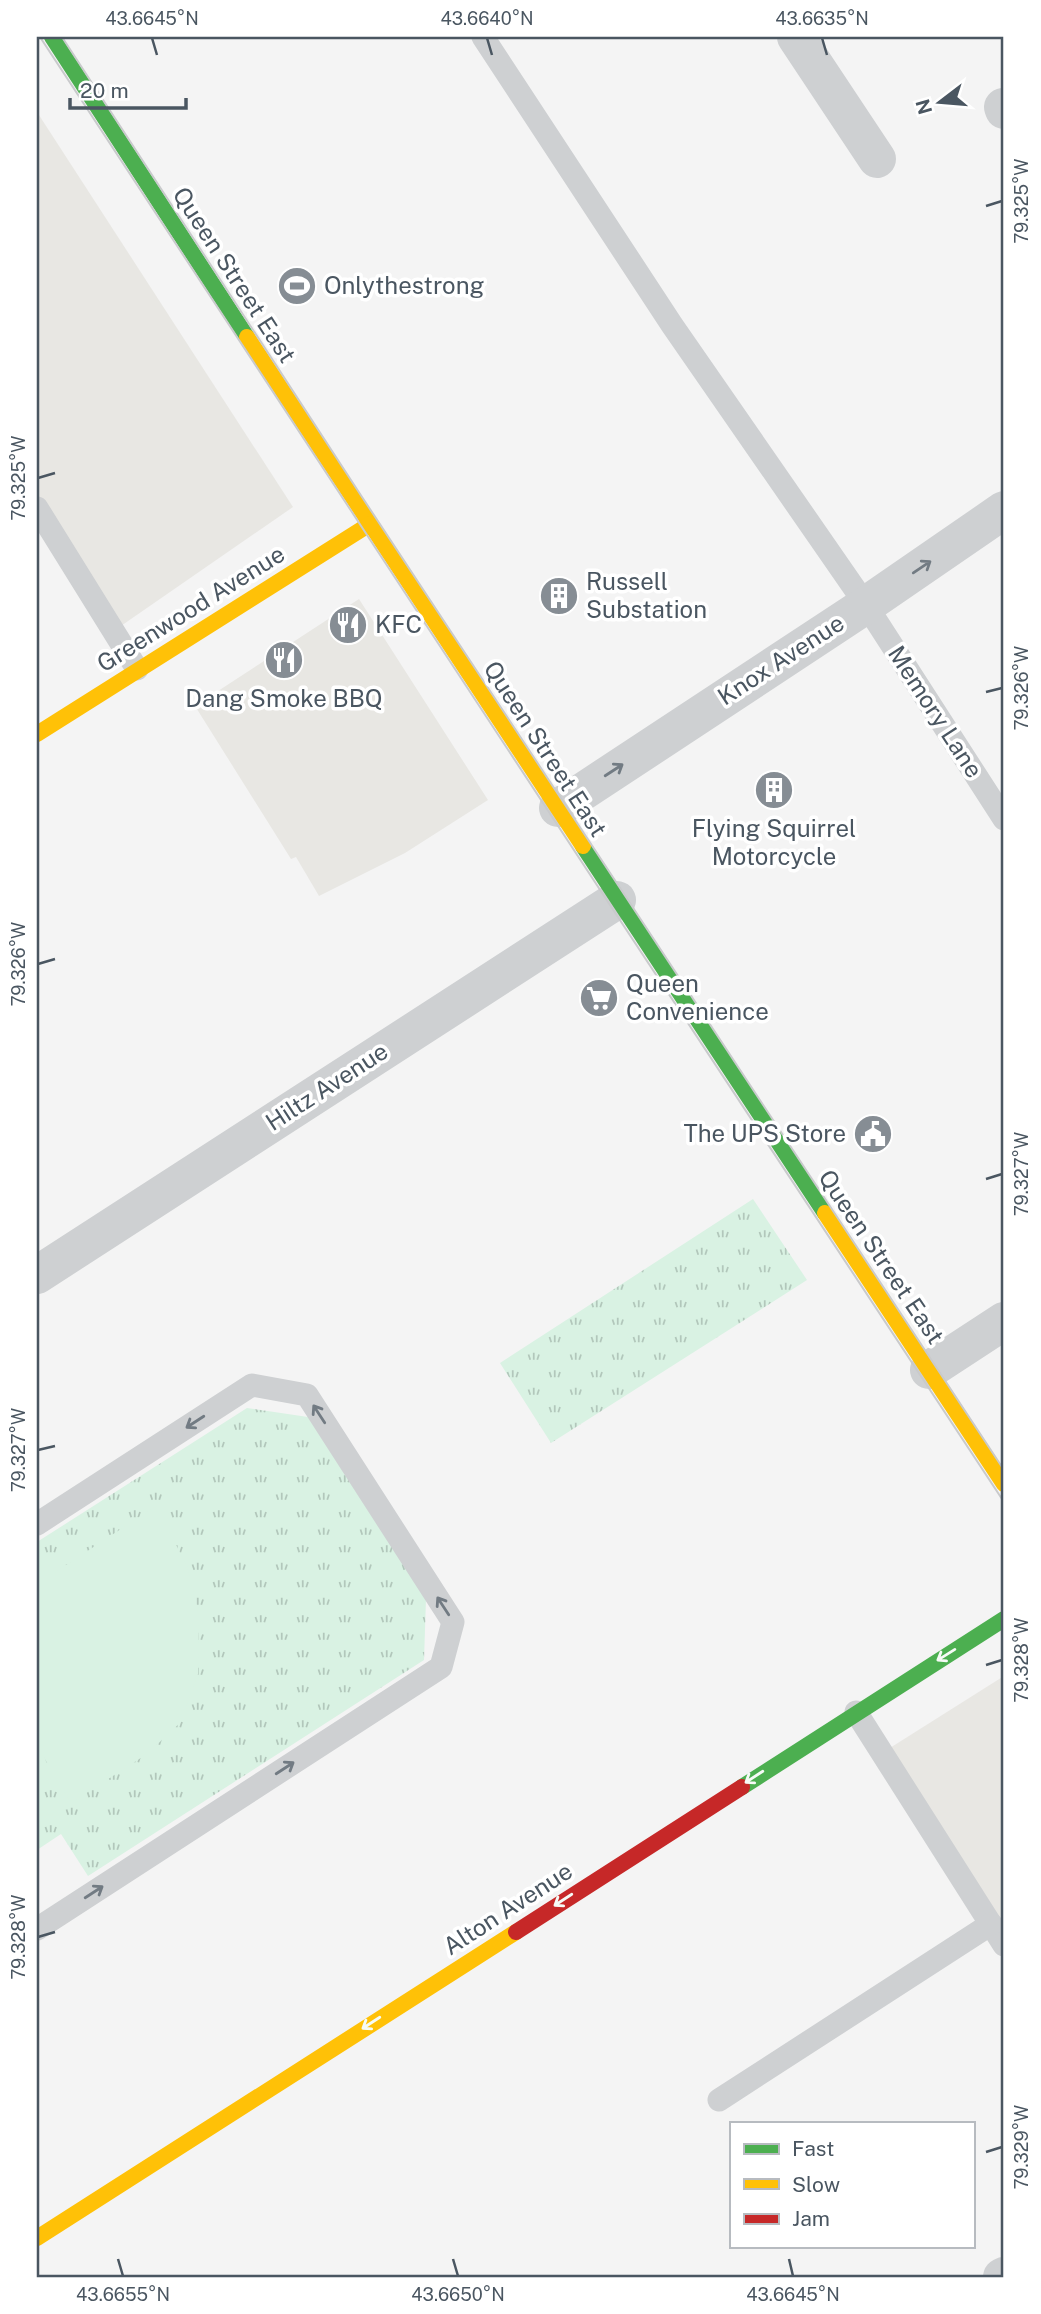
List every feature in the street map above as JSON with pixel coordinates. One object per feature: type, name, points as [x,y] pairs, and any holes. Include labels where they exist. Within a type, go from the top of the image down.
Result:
[{"type":"main road","name":"Queen Street East","points":[[52,37],[617,900],[1004,1484]]},
{"type":"main road","name":"Greenwood Avenue","points":[[37,734],[370,524]]},
{"type":"main road","name":"Alton Avenue","points":[[37,2238],[1004,1619]]},
{"type":"street","points":[[796,37],[877,159]]},
{"type":"street","name":"Knox Avenue","points":[[558,808],[866,605],[1004,510]]},
{"type":"street","name":"Hiltz Avenue","points":[[37,1275],[617,900]]},
{"type":"street","points":[[929,1370],[1004,1321]]},
{"type":"lane","name":"Memory Lane","points":[[483,37],[671,325],[866,605],[1004,819]]},
{"type":"lane","points":[[37,508],[137,669]]},
{"type":"lane","points":[[37,1524],[253,1385],[307,1395],[453,1622],[441,1667],[37,1929]]},
{"type":"lane","points":[[856,1712],[1004,1945]]},
{"type":"lane","points":[[719,2100],[991,1924]]},
{"type":"shaded area","points":[[37,112],[293,507],[118,628],[37,496]]},
{"type":"shaded area","points":[[359,599],[488,800],[405,853],[319,896],[296,857],[291,859],[195,706]]},
{"type":"shaded area","points":[[1004,1676],[1004,1942],[882,1753]]},
{"type":"green space","points":[[753,1199],[807,1280],[551,1443],[500,1363]]},
{"type":"green space","points":[[247,1408],[308,1417],[426,1599],[424,1660],[88,1876],[61,1834],[37,1850],[37,1542]]},
{"type":"green space","points":[[156,1506],[187,1566],[199,1616],[198,1674],[181,1722],[147,1754],[71,1803],[37,1746],[37,1584]]},
{"type":"tram line","points":[[40,37],[1004,1502]]},
{"type":"tram line","points":[[62,37],[1004,1470]]},
{"type":"traffic: fast","points":[[52,37],[247,337]]},
{"type":"traffic: fast","points":[[583,846],[825,1213]]},
{"type":"traffic: fast","points":[[742,1787],[1004,1619]]},
{"type":"traffic: slow","points":[[247,337],[583,846]]},
{"type":"traffic: slow","points":[[37,734],[370,524]]},
{"type":"traffic: slow","points":[[825,1213],[1004,1484]]},
{"type":"traffic: slow","points":[[37,2238],[516,1932]]},
{"type":"traffic: jam","points":[[516,1932],[742,1787]]},
{"type":"place","name":"Onlythestrong","points":[[297,286]]},
{"type":"place","name":"Russell Substation","points":[[559,596]]},
{"type":"place","name":"KFC","points":[[348,625]]},
{"type":"place","name":"Dang Smoke BBQ","points":[[284,660]]},
{"type":"place","name":"Flying Squirrel Motorcycle","points":[[774,790]]},
{"type":"place","name":"Queen Convenience","points":[[599,998]]},
{"type":"place","name":"The UPS Store","points":[[873,1134]]}]
